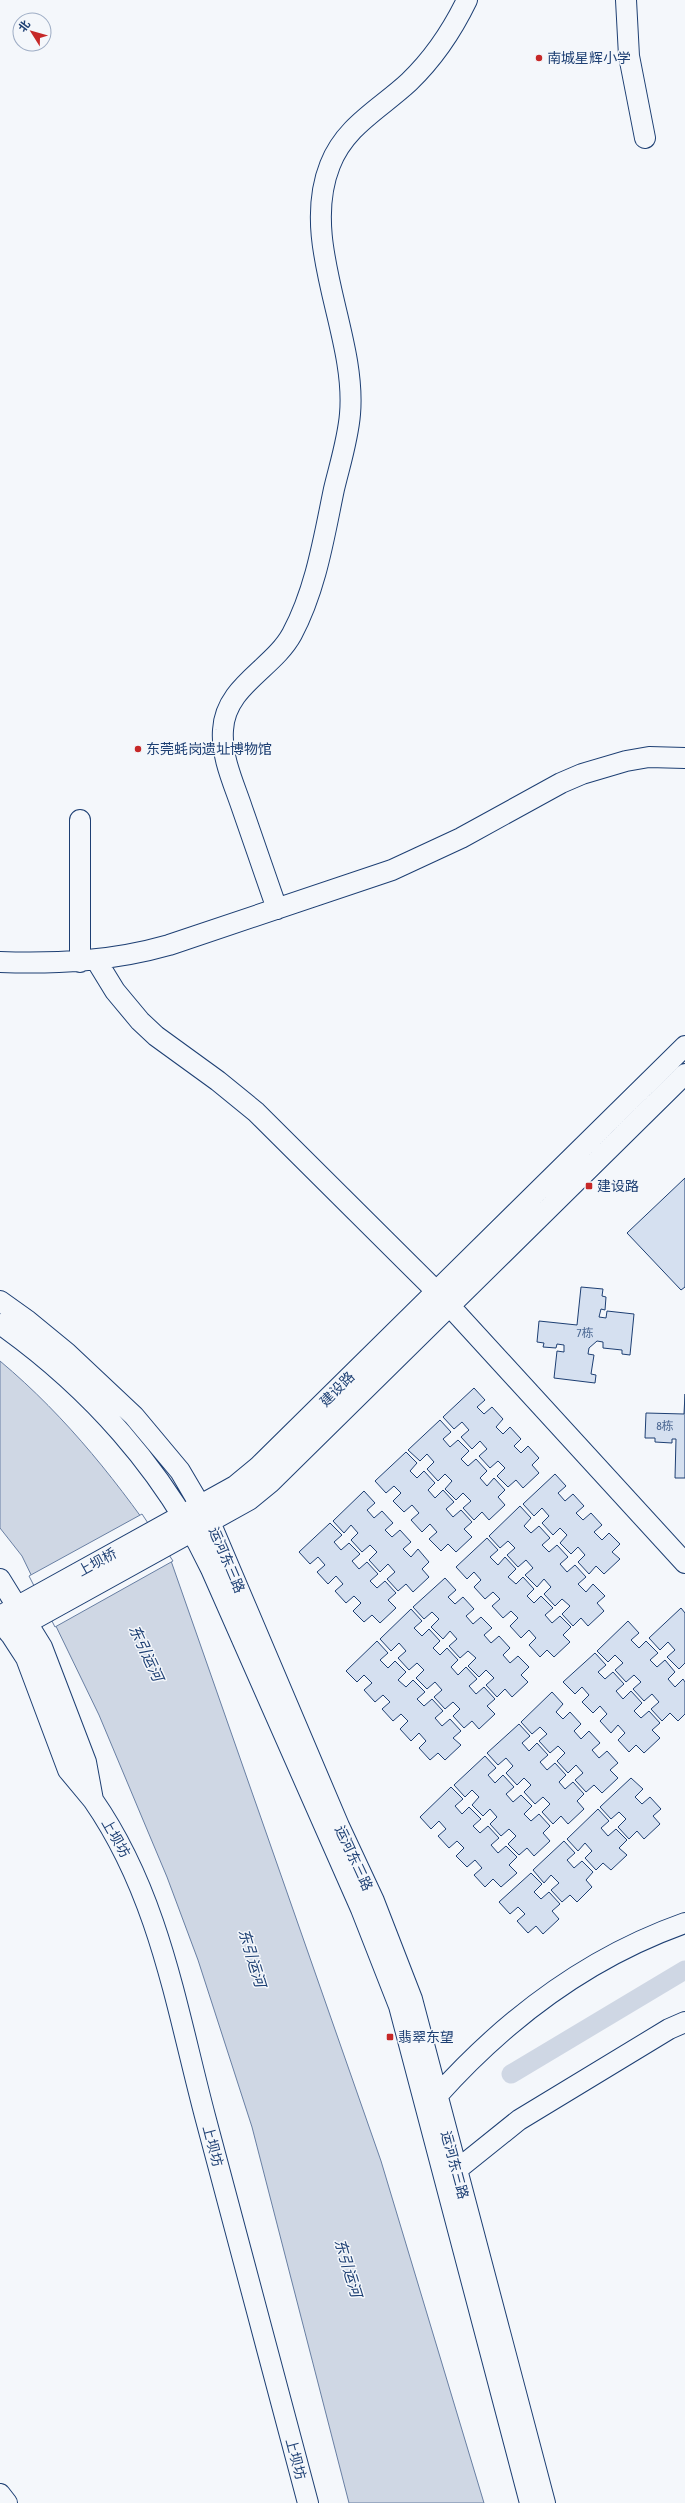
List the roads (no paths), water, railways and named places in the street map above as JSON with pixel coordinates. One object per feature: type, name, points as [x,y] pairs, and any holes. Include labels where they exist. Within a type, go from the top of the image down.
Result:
[{"type":"street","points":[[277,909],[227,764],[223,733],[224,721],[234,698],[287,643],[314,582],[350,418],[349,374],[322,238],[321,196],[328,168],[344,139],[365,116],[407,84],[425,65],[448,35],[467,0]]},
{"type":"street","points":[[626,0],[629,56],[645,138]]},
{"type":"street","points":[[0,962],[88,961],[169,946],[392,870],[461,838],[562,782],[582,774],[604,766],[649,757],[685,758]]},
{"type":"street","points":[[80,820],[88,961],[140,1021],[156,1036],[218,1081],[256,1112],[436,1291],[685,1563]]},
{"type":"street","name":"建设路","points":[[200,1504],[236,1486],[258,1467],[685,1046]]},
{"type":"street","name":"建设路","points":[[166,1534],[249,1500],[271,1482],[685,1074]]},
{"type":"street","name":"运河东三路","points":[[0,1301],[28,1321],[67,1353],[134,1416],[180,1471],[200,1504],[195,1522],[361,1909],[399,2006],[450,2175],[545,2503]]},
{"type":"street","name":"运河东三路","points":[[0,1324],[71,1383],[116,1427],[195,1522],[374,1902],[412,1999],[437,2096],[450,2175],[530,2503]]},
{"type":"street","name":"上坝桥","points":[[18,1615],[166,1534]]},
{"type":"street","name":"上坝坊","points":[[0,1579],[18,1615],[42,1647],[86,1762],[93,1800],[128,1857],[149,1907],[167,1964],[204,2114],[308,2503]]},
{"type":"street","points":[[437,2096],[470,2059],[506,2026],[544,1996],[585,1969],[629,1946],[685,1923]]},
{"type":"street","points":[[450,2175],[519,2120],[669,2029],[685,2022]]},
{"type":"street","points":[[0,2494],[7,2503]]},
{"type":"water","name":"东引运河","points":[[0,1361],[48,1406],[92,1454],[132,1504],[170,1558],[381,2161],[484,2503],[349,2503],[252,2127],[198,1960],[167,1877],[99,1715],[22,1556],[0,1528]]},
{"type":"waterway","points":[[511,2074],[685,1970]]},
{"type":"place","name":"南城星辉小学","points":[[539,58]]},
{"type":"place","name":"东莞蚝岗遗址博物馆","points":[[138,749]]},
{"type":"place","name":"建设路","points":[[589,1186]]},
{"type":"place","name":"翡翠东望","points":[[390,2037]]}]
